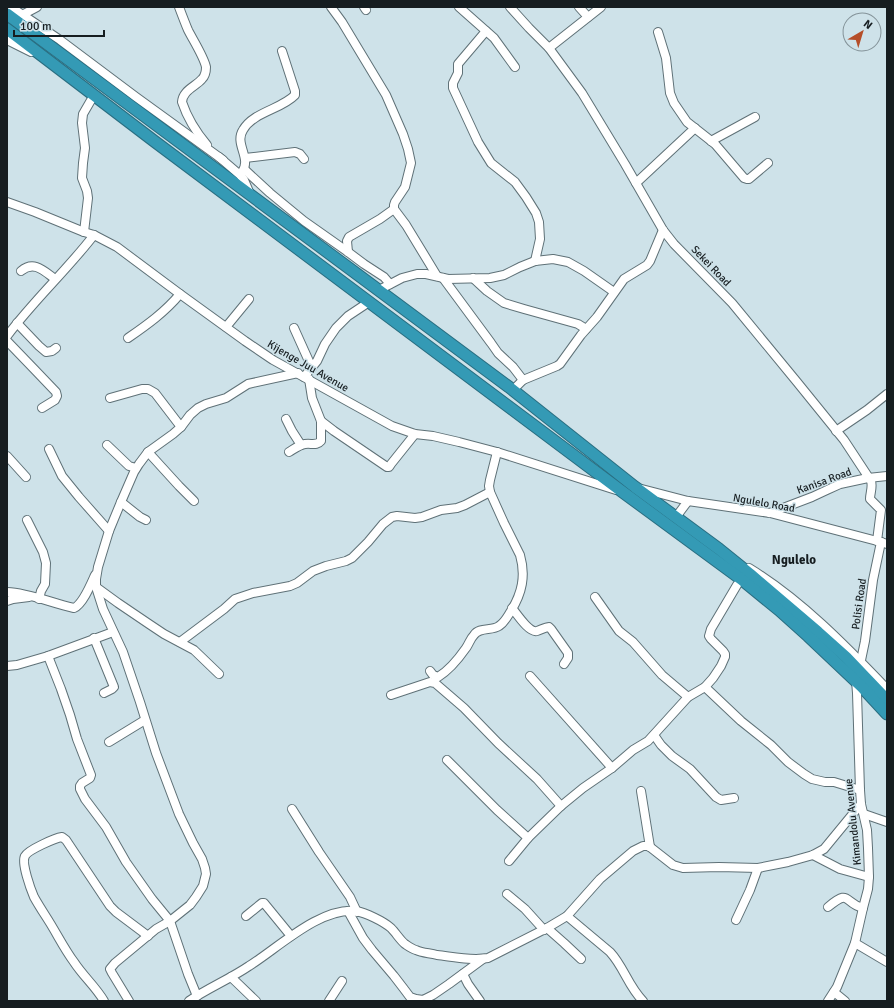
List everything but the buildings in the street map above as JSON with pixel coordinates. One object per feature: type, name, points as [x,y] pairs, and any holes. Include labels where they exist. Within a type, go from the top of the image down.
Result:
[{"type":"highway","points":[[7,14],[511,389],[635,487],[719,549],[846,657],[860,666],[887,700]]},
{"type":"highway","points":[[7,29],[531,424],[746,583],[779,610],[856,681],[887,714]]},
{"type":"highway","points":[[498,399],[511,389]]},
{"type":"highway","points":[[531,424],[541,412]]},
{"type":"street","points":[[11,7],[60,40],[136,97],[242,172],[304,221],[386,279],[390,284]]},
{"type":"street","points":[[22,15],[36,7]]},
{"type":"street","points":[[180,7],[187,28],[206,67],[206,71],[202,78],[185,93],[182,98],[182,102],[199,136],[208,147],[223,160]]},
{"type":"street","points":[[331,7],[342,22],[386,95],[408,149],[411,163],[409,174],[405,187],[395,202],[394,209],[440,277],[495,348],[510,363],[523,380]]},
{"type":"street","points":[[459,7],[494,38],[515,67]]},
{"type":"street","name":"Sekei Road","points":[[511,7],[549,48],[582,93],[663,230],[680,250],[732,303],[856,457],[871,481],[870,499],[880,510],[882,542]]},
{"type":"street","points":[[579,7],[588,17]]},
{"type":"street","points":[[549,48],[601,7]]},
{"type":"street","points":[[486,31],[458,64],[459,71],[453,83],[453,88],[478,142],[491,163],[515,182],[536,213],[539,222],[540,239],[535,261]]},
{"type":"street","points":[[658,32],[666,58],[670,93],[674,103],[687,122],[711,141],[744,178],[749,178],[768,163]]},
{"type":"street","points":[[7,40],[51,62]]},
{"type":"street","points":[[250,194],[242,172],[245,158],[240,141],[244,127],[255,118],[295,95],[294,85],[282,51]]},
{"type":"street","points":[[84,232],[87,191],[82,178],[85,148],[82,123],[83,114],[94,95]]},
{"type":"street","points":[[711,141],[755,117]]},
{"type":"street","points":[[636,183],[695,128]]},
{"type":"street","points":[[245,158],[295,152],[304,158]]},
{"type":"street","name":"Kijenge Juu Avenue","points":[[7,202],[94,235],[117,247],[256,349],[392,426],[415,434],[439,437],[497,452],[624,493]]},
{"type":"street","points":[[348,252],[347,241],[350,236],[374,223],[394,209]]},
{"type":"street","points":[[511,389],[523,380],[559,365],[624,279],[650,262],[663,230]]},
{"type":"street","points":[[7,336],[94,235]]},
{"type":"street","points":[[379,290],[402,278],[417,274],[440,277],[497,277],[535,261],[553,259],[568,262],[584,271],[614,292]]},
{"type":"street","points":[[20,271],[27,267],[34,266],[55,280]]},
{"type":"street","points":[[473,278],[487,291],[504,303],[578,324],[586,329]]},
{"type":"street","points":[[128,338],[160,315],[180,294]]},
{"type":"street","points":[[226,327],[248,299]]},
{"type":"street","points":[[7,592],[20,593],[72,608],[79,604],[89,588],[98,567],[120,502],[136,468],[148,452],[170,437],[181,427],[190,415],[198,408],[206,404],[226,398],[248,384],[304,376],[312,368],[325,344],[336,328],[348,316],[369,302]]},
{"type":"street","points":[[17,323],[46,352],[52,351],[56,348]]},
{"type":"street","points":[[294,328],[312,368]]},
{"type":"street","points":[[7,341],[56,392],[57,396],[55,400],[42,408]]},
{"type":"street","points":[[289,452],[301,445],[317,444],[321,441],[321,421],[304,376]]},
{"type":"street","points":[[110,398],[142,389],[152,390],[181,427]]},
{"type":"street","points":[[836,431],[867,410],[887,394]]},
{"type":"street","points":[[286,419],[301,445]]},
{"type":"street","points":[[321,421],[387,467],[392,464],[415,434]]},
{"type":"street","points":[[106,445],[129,466],[136,468]]},
{"type":"street","points":[[49,449],[62,476],[109,531]]},
{"type":"street","points":[[148,452],[194,501]]},
{"type":"street","points":[[430,670],[438,677],[444,673],[466,648],[477,631],[489,630],[504,622],[521,590],[523,564],[490,492],[490,480],[497,452]]},
{"type":"street","points":[[7,456],[26,478]]},
{"type":"street","name":"Kanisa Road","points":[[770,513],[812,497],[840,484],[868,478],[887,476]]},
{"type":"street","name":"Ngulelo Road","points":[[635,487],[688,501],[770,513],[882,542]]},
{"type":"street","points":[[180,642],[235,599],[253,593],[290,586],[297,583],[313,571],[352,558],[392,517],[422,517],[441,510],[457,508],[490,492]]},
{"type":"street","points":[[676,517],[688,501]]},
{"type":"street","points":[[120,502],[146,520]]},
{"type":"street","points":[[27,520],[43,552],[46,563],[45,584],[37,598]]},
{"type":"street","name":"Polisi Road","points":[[860,666],[865,641],[873,580],[882,542]]},
{"type":"street","points":[[98,567],[96,587],[103,609],[123,652],[156,753],[179,814],[206,868],[203,886],[190,905],[170,921],[156,929],[110,968],[129,1001]]},
{"type":"street","points":[[510,861],[528,838],[561,806],[612,768],[633,750],[645,743],[688,697],[705,687],[713,678],[719,670],[725,654],[711,639],[709,636],[710,632],[738,585]]},
{"type":"street","points":[[96,587],[134,615],[164,634],[194,650],[219,674]]},
{"type":"street","points":[[595,597],[619,631],[633,642],[662,675],[688,697]]},
{"type":"street","points":[[7,601],[19,598],[37,598]]},
{"type":"street","points":[[512,608],[533,632],[546,627],[551,629],[568,653],[568,658],[564,664]]},
{"type":"street","points":[[7,666],[17,665],[48,656],[113,632]]},
{"type":"street","points":[[94,638],[114,687],[104,693]]},
{"type":"street","points":[[48,656],[61,688],[77,739],[92,775],[82,783],[80,789],[85,799],[106,827],[129,866],[152,899],[170,921],[197,996]]},
{"type":"street","points":[[860,666],[887,689]]},
{"type":"street","points":[[530,676],[612,768]]},
{"type":"street","name":"Kimandolu Avenue","points":[[828,1001],[837,987],[855,943],[862,908],[868,889],[869,877],[867,830],[860,790],[856,681]]},
{"type":"street","points":[[391,695],[430,682],[435,683],[464,708],[498,743],[537,779],[561,806]]},
{"type":"street","points":[[705,687],[741,721],[804,774],[812,779],[845,784],[860,790]]},
{"type":"street","points":[[109,742],[145,720]]},
{"type":"street","points":[[654,735],[661,745],[672,756],[690,769],[716,797],[722,800],[734,798]]},
{"type":"street","points":[[447,760],[493,806],[528,838]]},
{"type":"street","points":[[641,791],[650,847]]},
{"type":"street","points":[[189,1001],[251,966],[291,936],[328,915],[348,911],[357,912],[379,919],[385,923],[405,944],[416,950],[460,958],[488,958],[567,916],[600,879],[633,851],[643,846],[650,847],[673,865],[683,868],[758,868],[788,862],[819,853],[829,844],[862,804]]},
{"type":"street","points":[[292,809],[350,897],[357,912]]},
{"type":"street","points":[[864,814],[887,822]]},
{"type":"street","points":[[104,1001],[74,962],[34,897],[24,866],[25,856],[30,851],[51,840],[62,837],[66,840],[110,906],[148,936]]},
{"type":"street","points":[[813,855],[840,869],[869,877]]},
{"type":"street","points":[[736,920],[750,890],[758,868]]},
{"type":"street","points":[[507,894],[545,929],[564,943],[581,959]]},
{"type":"street","points":[[828,907],[836,900],[843,897],[856,906],[862,908]]},
{"type":"street","points":[[246,916],[264,903],[291,936]]},
{"type":"street","points":[[348,911],[363,938],[410,997],[423,1000],[433,995],[483,959]]},
{"type":"street","points":[[567,916],[610,952],[616,959],[632,988],[643,1001]]},
{"type":"street","points":[[855,943],[887,962]]},
{"type":"street","points":[[463,974],[480,1001]]},
{"type":"street","points":[[231,977],[256,1001]]},
{"type":"street","points":[[329,1001],[342,981]]},
{"type":"street","points":[[834,992],[845,1001]]},
{"type":"district","name":"Ngulelo","points":[[794,560]]}]
